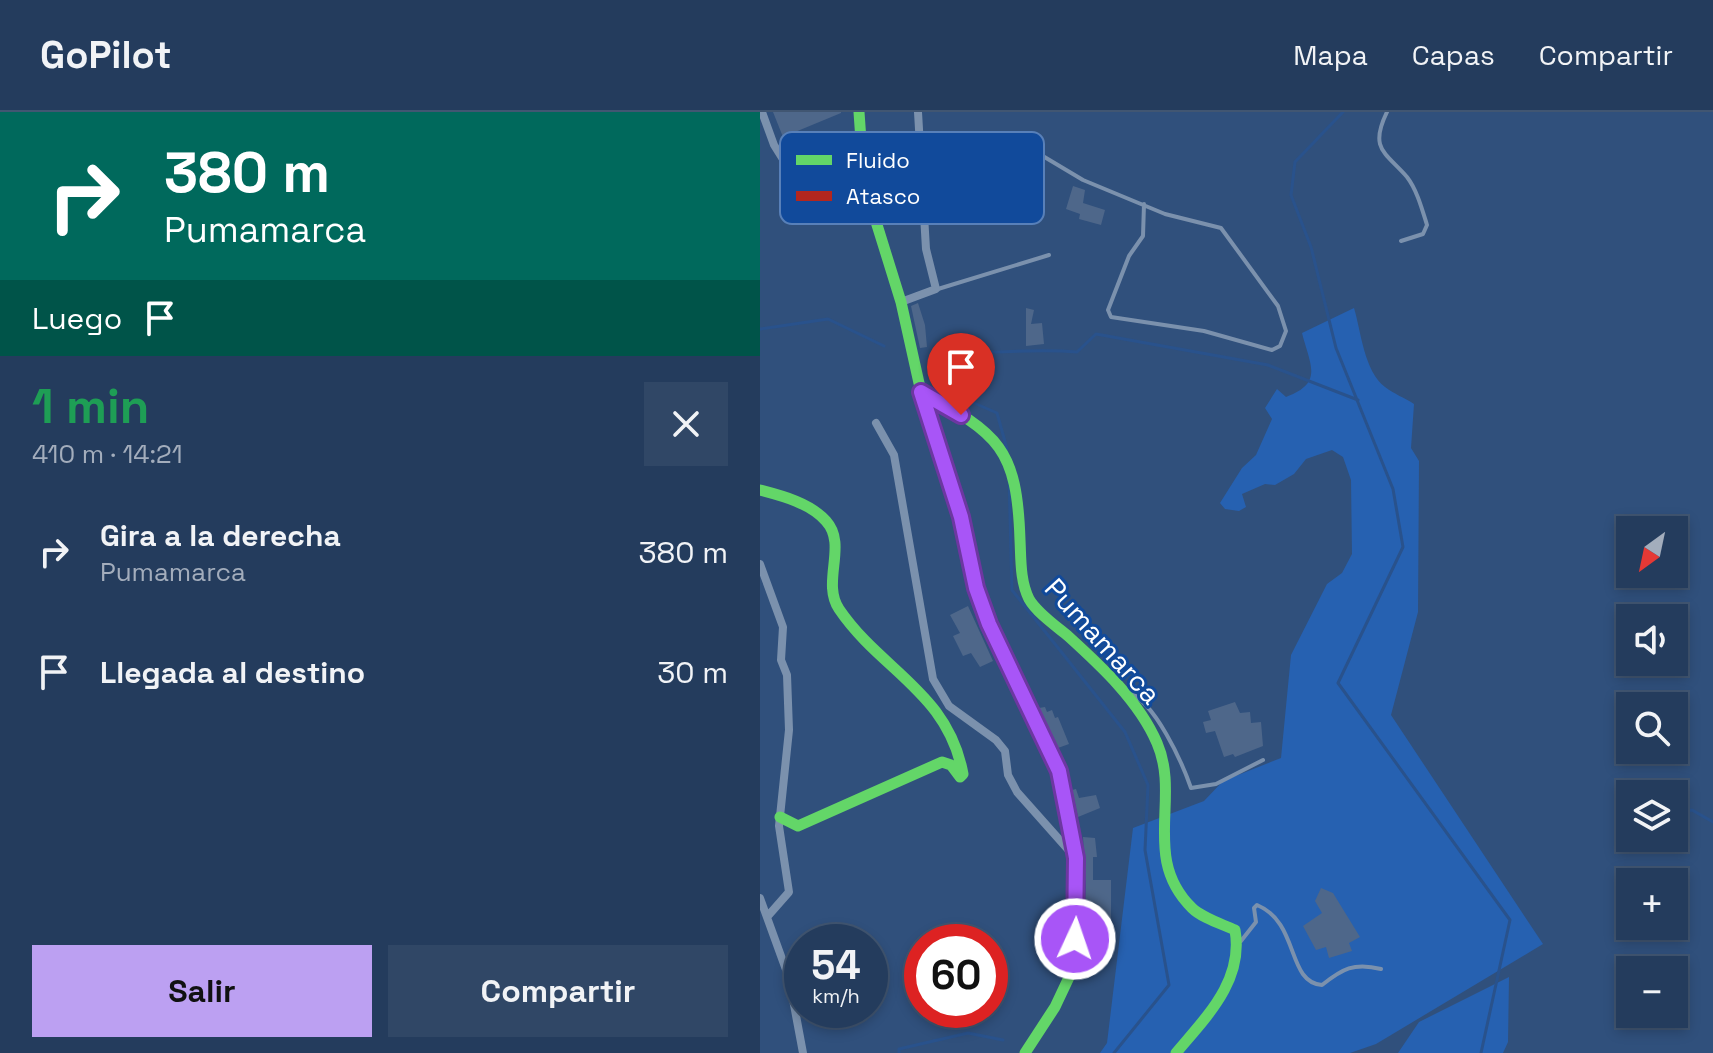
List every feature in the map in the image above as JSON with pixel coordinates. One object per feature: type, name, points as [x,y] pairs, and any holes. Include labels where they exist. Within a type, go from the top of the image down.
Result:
[{"type":"street","points":[[762,112],[780,155]]},
{"type":"street","points":[[859,112],[859,132]]},
{"type":"street","points":[[918,112],[920,132]]},
{"type":"street","points":[[877,224],[901,302],[921,392],[961,517],[976,588],[989,624],[1059,771],[1076,858],[1072,971],[1055,1007],[1025,1053]]},
{"type":"street","points":[[901,302],[936,289],[926,249],[925,224]]},
{"type":"street","name":"Pumamarca","points":[[921,392],[980,427],[1008,455],[1016,479],[1024,587],[1031,603],[1100,665],[1122,690],[1155,738],[1166,765],[1162,841],[1170,878],[1193,910],[1235,930],[1239,942]]},
{"type":"street","points":[[780,817],[798,826],[942,762],[951,765],[958,776],[962,776],[963,758],[933,679],[894,455],[876,423]]},
{"type":"street","points":[[760,490],[779,494],[815,512],[831,526],[834,536],[830,577],[834,602],[943,708],[996,740],[1005,751],[1008,775],[1017,792],[1076,858]]},
{"type":"street","points":[[760,564],[783,627],[781,660],[789,699],[780,817],[789,892],[767,917]]},
{"type":"street","points":[[760,898],[789,978],[803,1053]]},
{"type":"street","points":[[1176,1053],[1215,1006],[1233,974],[1239,942]]},
{"type":"lane","points":[[1387,112],[1378,137],[1382,152],[1407,178],[1427,225],[1423,234],[1401,241]]},
{"type":"lane","points":[[1044,157],[1083,180],[1144,204],[1165,214],[1221,228],[1278,306],[1286,331],[1280,346],[1272,350],[1204,331],[1111,317],[1108,310],[1118,282],[1143,236],[1144,204]]},
{"type":"lane","points":[[936,289],[1049,255]]},
{"type":"lane","points":[[1122,690],[1134,695],[1151,714],[1174,747],[1191,788],[1216,784],[1263,760]]},
{"type":"lane","points":[[1239,942],[1252,931],[1257,905],[1278,918],[1291,940],[1299,972],[1315,985],[1322,985],[1338,969],[1381,969]]},
{"type":"shaded area","points":[[1354,308],[1372,371],[1385,387],[1414,404],[1411,448],[1419,461],[1418,612],[1391,715],[1543,944],[1376,1044],[1350,1053],[1100,1053],[1107,1043],[1133,828],[1204,801],[1223,781],[1281,758],[1291,655],[1327,584],[1342,573],[1352,554],[1351,480],[1343,457],[1332,450],[1306,459],[1294,474],[1275,485],[1265,484],[1242,494],[1246,507],[1239,511],[1225,509],[1220,503],[1242,468],[1256,455],[1272,419],[1265,408],[1277,389],[1286,397],[1306,386],[1310,379],[1310,364],[1302,333]]},
{"type":"shaded area","points":[[1509,977],[1508,1042],[1503,1053],[1398,1053],[1419,1022]]},
{"type":"building","points":[[773,112],[841,112],[795,132],[781,132]]},
{"type":"building","points":[[1073,186],[1085,190],[1083,203],[1105,210],[1101,225],[1079,219],[1080,214],[1066,209]]},
{"type":"building","points":[[918,303],[925,325],[927,347],[920,348],[911,306]]},
{"type":"building","points":[[1026,308],[1034,310],[1031,324],[1042,323],[1044,344],[1026,346]]},
{"type":"building","points":[[968,606],[993,661],[980,667],[971,653],[963,656],[953,636],[960,633],[950,615]]},
{"type":"building","points":[[1235,702],[1240,713],[1250,712],[1251,723],[1261,722],[1263,746],[1235,757],[1233,754],[1224,757],[1215,731],[1206,733],[1203,722],[1211,720],[1208,711]]},
{"type":"building","points":[[1045,707],[1047,712],[1052,710],[1055,718],[1058,717],[1069,744],[1058,748],[1039,708]]},
{"type":"building","points":[[1076,789],[1079,798],[1096,795],[1100,808],[1078,817],[1072,790]]},
{"type":"building","points":[[1083,837],[1095,838],[1097,857],[1093,857],[1093,880],[1111,880],[1111,926],[1083,934],[1086,887]]},
{"type":"building","points":[[1321,888],[1333,893],[1360,937],[1349,943],[1352,951],[1329,958],[1326,947],[1316,950],[1303,926],[1322,913],[1315,901]]},
{"type":"waterway","points":[[1343,112],[1295,162],[1291,195],[1311,247],[1336,348],[1393,489],[1403,547],[1338,683],[1510,920],[1481,1053]]},
{"type":"waterway","points":[[760,329],[828,319],[884,346]]},
{"type":"waterway","points":[[1007,449],[997,413],[942,389],[930,366],[935,354],[1077,352],[1096,334],[1268,365],[1358,400]]},
{"type":"waterway","points":[[1009,477],[1012,590],[1125,732],[1148,785],[1145,850],[1169,985],[1114,1053]]},
{"type":"waterway","points":[[1688,810],[1713,822]]},
{"type":"waterway","points":[[899,1053],[899,1049],[968,1033],[1003,1040]]},
{"type":"traffic: fast","points":[[859,112],[860,132]]},
{"type":"traffic: fast","points":[[877,224],[901,302],[921,392],[961,517],[976,588],[1034,718]]},
{"type":"traffic: fast","points":[[921,392],[969,420],[999,447],[1014,484],[1022,577],[1029,599],[1081,647],[1140,713],[1157,743],[1163,764],[1168,869],[1177,889],[1196,912],[1235,930],[1234,966],[1228,982],[1210,1012],[1176,1053]]},
{"type":"traffic: fast","points":[[760,490],[804,505],[826,521],[835,541],[832,587],[839,609],[856,631],[928,702],[955,746],[963,774],[960,777],[951,765],[942,762],[798,826],[780,817]]},
{"type":"traffic: fast","points":[[1025,1053],[1055,1007],[1072,971],[1076,898]]},
{"type":"traffic: jam","points":[[1034,718],[1066,805],[1075,851],[1076,898]]},
{"type":"route","points":[[961,415],[921,392],[961,517],[976,588],[989,624],[1059,771],[1076,858],[1075,939]]}]
